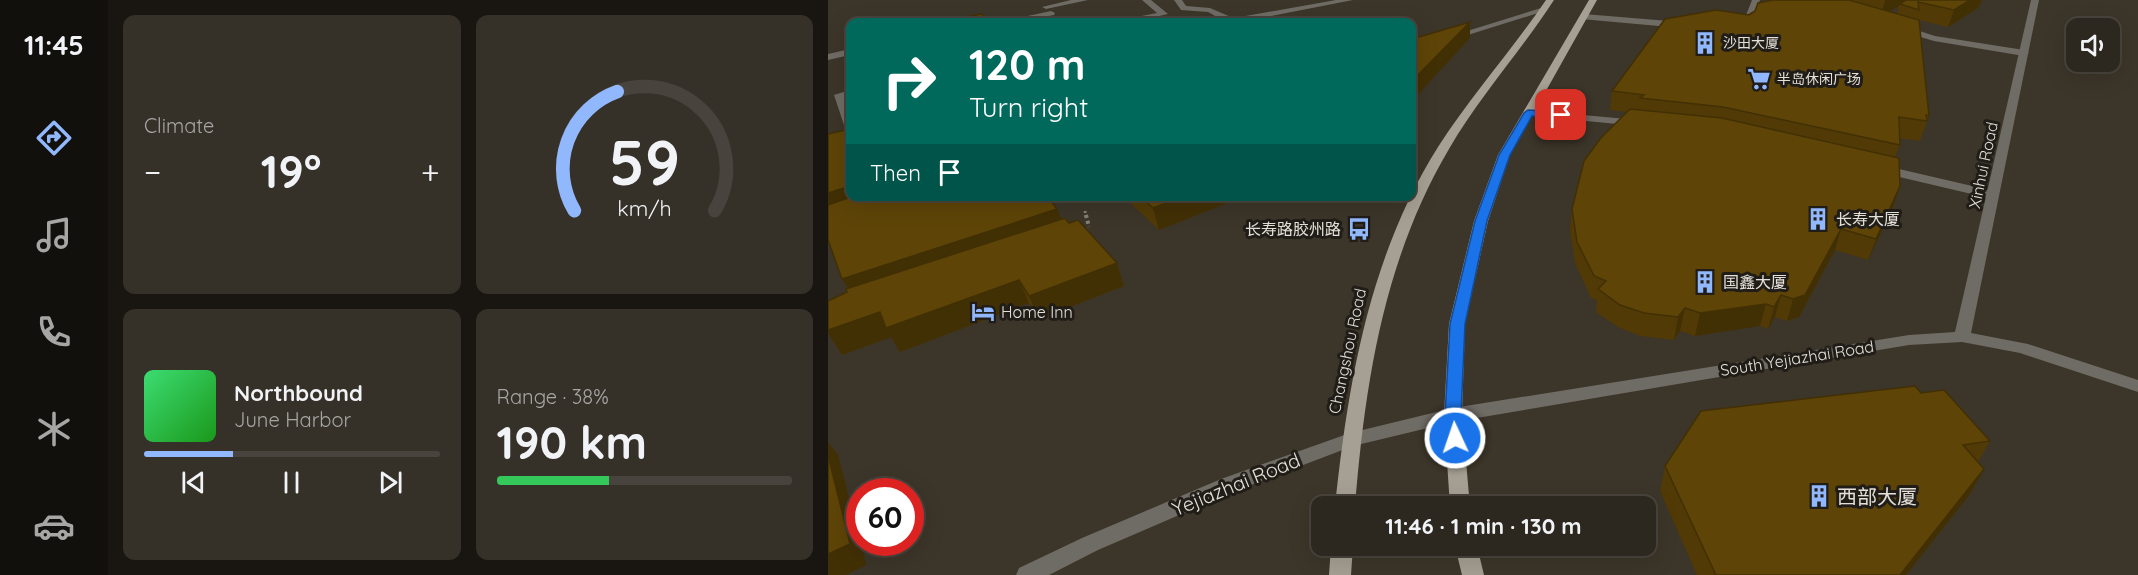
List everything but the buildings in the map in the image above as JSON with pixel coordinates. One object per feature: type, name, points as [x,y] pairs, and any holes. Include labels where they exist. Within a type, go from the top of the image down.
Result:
[{"type":"main road","points":[[1459,496],[1453,415],[1457,324],[1481,221],[1504,155],[1593,0]]},
{"type":"main road","name":"Changshou Road","points":[[1416,199],[1443,148],[1547,5]]},
{"type":"main road","name":"Changshou Road","points":[[1346,496],[1350,440],[1372,317],[1400,230],[1415,201]]},
{"type":"main road","points":[[1340,575],[1341,556]]},
{"type":"main road","points":[[1469,556],[1473,575]]},
{"type":"street","points":[[1056,18],[1046,7],[1084,0]]},
{"type":"street","points":[[1144,18],[1164,14],[1146,0]]},
{"type":"street","points":[[1178,0],[1184,8],[1210,10],[1225,18]]},
{"type":"street","points":[[1251,18],[1349,0]]},
{"type":"street","points":[[1728,24],[1746,26],[1756,0]]},
{"type":"street","name":"Xinhui Road","points":[[1962,337],[2035,0]]},
{"type":"street","points":[[1445,39],[1547,5]]},
{"type":"street","points":[[1027,18],[1051,13]]},
{"type":"street","points":[[1584,17],[1690,26]]},
{"type":"street","points":[[1892,25],[1934,39],[2024,53]]},
{"type":"street","points":[[828,57],[846,53]]},
{"type":"street","points":[[846,94],[838,95],[846,115]]},
{"type":"street","points":[[1528,113],[1648,124]]},
{"type":"street","points":[[1867,166],[1993,195]]},
{"type":"street","name":"South Yejiazhai Road","points":[[1453,415],[1908,340],[1962,337],[2022,348],[2138,386]]},
{"type":"street","name":"Yejiazhai Road","points":[[1027,575],[1090,544],[1228,485],[1350,440],[1453,415]]},
{"type":"path","points":[[1085,212],[1089,227]]},
{"type":"place","name":"沙田大厦","points":[[1705,43]]},
{"type":"place","name":"半岛休闲广场","points":[[1759,79]]},
{"type":"place","name":"长寿大厦","points":[[1818,219]]},
{"type":"place","name":"长寿路胶州路","points":[[1359,229]]},
{"type":"place","name":"国鑫大厦","points":[[1705,282]]},
{"type":"place","name":"Home Inn","points":[[983,312]]},
{"type":"place","name":"西部大厦","points":[[1819,496]]},
{"type":"route","points":[[1455,438],[1453,415],[1457,324],[1481,221],[1504,155],[1528,113],[1561,115]]}]
